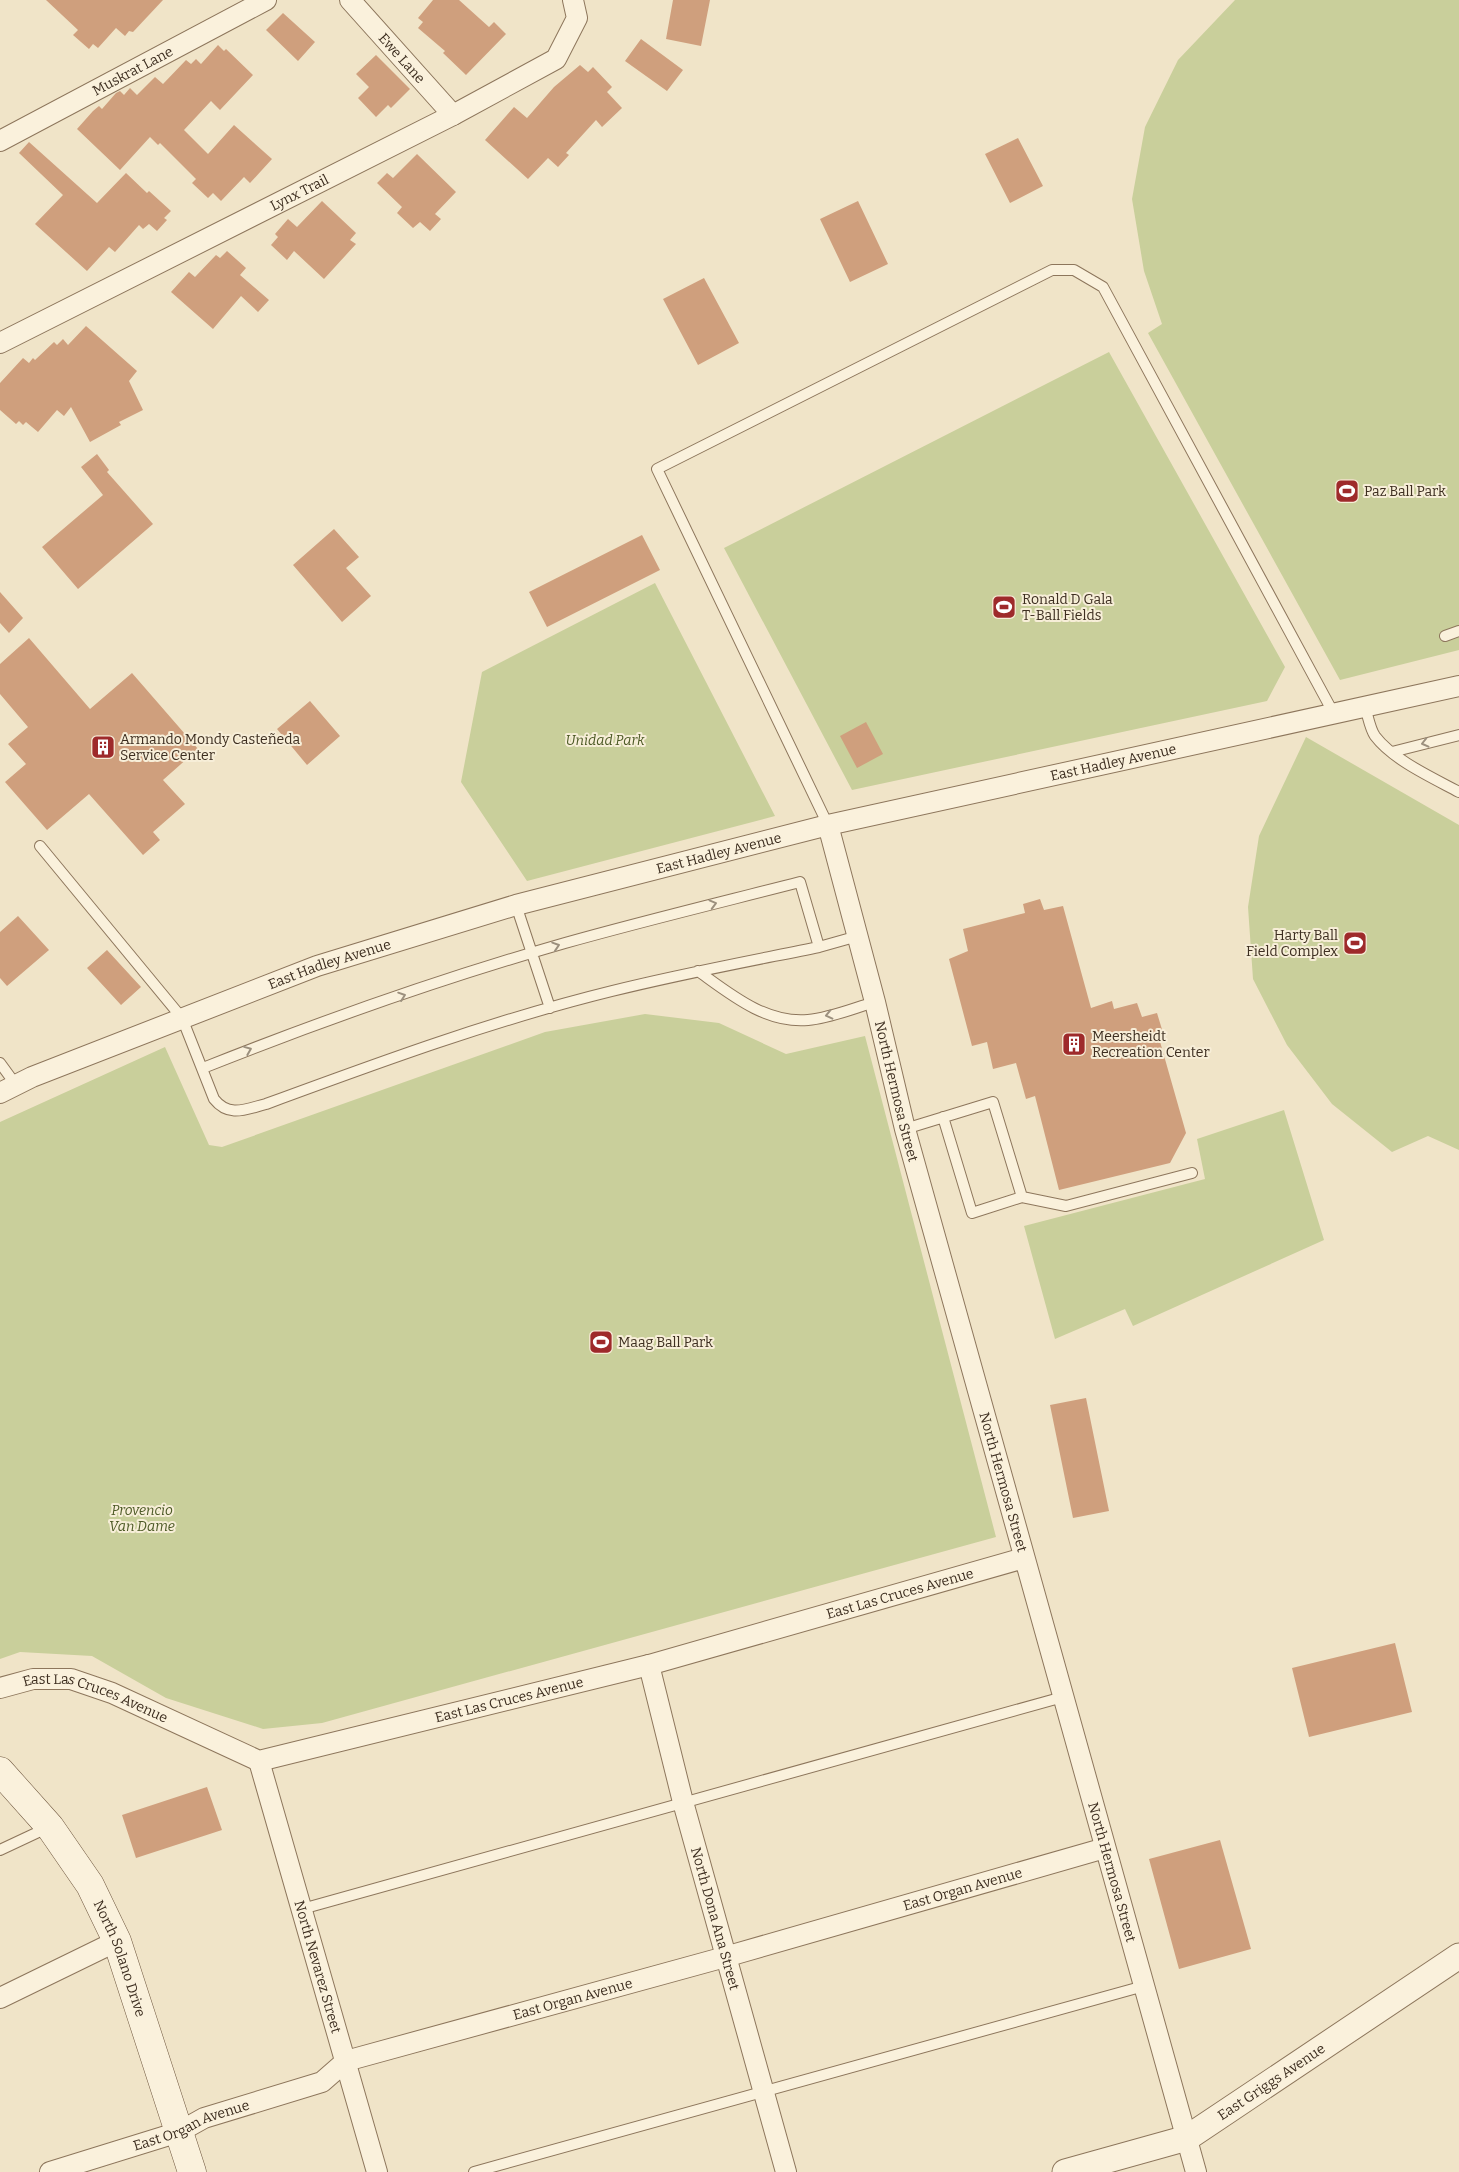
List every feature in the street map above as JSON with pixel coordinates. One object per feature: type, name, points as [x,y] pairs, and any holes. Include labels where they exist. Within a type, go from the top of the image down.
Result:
[{"type":"main road","name":"North Solano Drive","points":[[0,1771],[50,1827],[90,1885],[117,1941],[192,2172]]},
{"type":"street","name":"Muskrat Lane","points":[[0,141],[266,0]]},
{"type":"street","name":"Ewe Lane","points":[[350,0],[453,115]]},
{"type":"street","name":"Lynx Trail","points":[[0,343],[453,115],[556,59],[575,9]]},
{"type":"street","name":"East Hadley Avenue","points":[[8,1089],[182,1018],[317,966],[516,905],[828,825],[1459,686]]},
{"type":"street","name":"North Hermosa Street","points":[[828,825],[875,1002],[905,1129],[1196,2172]]},
{"type":"street","name":"East Las Cruces Avenue","points":[[0,1688],[33,1678],[71,1679],[112,1693],[259,1761],[649,1665],[1024,1558]]},
{"type":"street","name":"North Dona Ana Street","points":[[649,1665],[683,1802],[786,2172]]},
{"type":"street","name":"North Nevarez Street","points":[[259,1761],[377,2172]]},
{"type":"street","name":"East Organ Avenue","points":[[50,2172],[179,2132],[204,2118],[322,2082],[346,2061],[725,1957],[1105,1848]]},
{"type":"street","points":[[0,1998],[117,1941]]},
{"type":"street","name":"East Griggs Avenue","points":[[1065,2172],[1187,2138],[1459,1956]]},
{"type":"lane","points":[[828,825],[657,469],[1052,270],[1074,270],[1103,287],[1334,714]]},
{"type":"lane","points":[[1445,636],[1459,631]]},
{"type":"lane","points":[[1365,707],[1374,735],[1392,752],[1415,768],[1459,792]]},
{"type":"lane","points":[[1392,752],[1459,735]]},
{"type":"lane","points":[[40,846],[182,1018],[214,1099],[221,1107],[230,1111],[246,1110],[452,1038],[611,991],[698,971],[819,947],[858,936]]},
{"type":"lane","points":[[203,1068],[277,1039],[435,984],[565,943],[800,882],[819,947]]},
{"type":"lane","points":[[516,905],[550,1008]]},
{"type":"lane","points":[[698,971],[741,1001],[767,1014],[786,1020],[817,1018],[875,1002]]},
{"type":"lane","points":[[0,1063],[8,1089]]},
{"type":"lane","points":[[905,1129],[993,1102],[1022,1197]]},
{"type":"lane","points":[[943,1117],[972,1213],[1022,1197],[1066,1206],[1192,1173]]},
{"type":"lane","points":[[302,1909],[1063,1697]]},
{"type":"lane","points":[[0,1850],[50,1827]]},
{"type":"lane","points":[[474,2172],[765,2093],[1144,1986]]},
{"type":"green space","name":"Paz Ball Park","points":[[1235,0],[1459,0],[1459,650],[1340,680],[1148,333],[1162,324],[1144,271],[1132,199],[1145,127],[1178,60]]},
{"type":"green space","name":"Ronald D Gala T-Ball Fields","points":[[1109,352],[1285,667],[1267,701],[852,790],[724,548]]},
{"type":"green space","name":"Unidad Park","points":[[655,583],[775,816],[527,881],[461,782],[482,672]]},
{"type":"green space","name":"Harty Ball Field Complex","points":[[1306,737],[1459,825],[1459,1150],[1428,1136],[1392,1152],[1332,1104],[1287,1045],[1253,979],[1248,907],[1259,836]]},
{"type":"green space","name":"Maag Ball Park","points":[[645,1014],[719,1023],[786,1054],[865,1036],[996,1537],[322,1723],[263,1729],[166,1698],[92,1656],[20,1652],[0,1659],[0,1122],[165,1047],[209,1145],[222,1147],[545,1032]]},
{"type":"green space","points":[[1284,1110],[1324,1240],[1133,1326],[1125,1309],[1055,1339],[1024,1226],[1205,1179],[1197,1139]]},
{"type":"building","points":[[46,0],[163,0],[133,32],[129,31],[125,36],[116,28],[98,48],[93,44],[89,49],[73,35],[78,30]]},
{"type":"building","points":[[433,0],[459,0],[489,27],[494,22],[506,34],[466,75],[443,53],[445,51],[418,28],[423,22],[418,18]]},
{"type":"building","points":[[673,0],[710,0],[701,46],[666,39]]},
{"type":"building","points":[[283,13],[315,42],[298,61],[266,30]]},
{"type":"building","points":[[641,39],[683,70],[667,91],[625,61]]},
{"type":"building","points":[[218,45],[224,51],[226,49],[253,75],[220,110],[211,101],[184,130],[208,154],[234,125],[272,159],[250,183],[244,177],[221,201],[213,193],[208,198],[192,183],[196,179],[160,143],[158,145],[150,137],[120,170],[77,129],[93,111],[99,106],[102,109],[116,93],[120,91],[124,95],[130,88],[137,95],[155,77],[163,84],[186,60],[191,64],[196,59],[201,64]]},
{"type":"building","points":[[376,55],[410,89],[391,108],[388,105],[376,117],[358,98],[369,87],[356,74]]},
{"type":"building","points":[[580,65],[588,72],[593,67],[612,87],[607,92],[622,108],[602,127],[596,120],[566,153],[569,155],[558,167],[548,158],[528,179],[485,140],[514,107],[527,118],[554,87]]},
{"type":"building","points":[[1018,138],[1043,186],[1010,203],[985,154]]},
{"type":"building","points":[[29,142],[97,203],[126,173],[147,193],[149,191],[171,211],[164,218],[167,220],[157,231],[149,224],[143,229],[139,225],[115,252],[109,247],[87,271],[35,224],[63,195],[19,153]]},
{"type":"building","points":[[417,154],[456,192],[435,214],[441,219],[430,231],[420,222],[413,228],[397,213],[402,207],[377,183],[387,173],[393,178]]},
{"type":"building","points":[[322,201],[356,233],[350,240],[356,244],[324,279],[294,251],[287,260],[271,245],[278,237],[275,234],[288,219],[297,227]]},
{"type":"building","points":[[858,201],[888,264],[850,282],[820,219]]},
{"type":"building","points":[[227,251],[246,268],[240,275],[269,300],[258,312],[241,296],[213,329],[171,292],[189,272],[195,277],[216,255],[220,258]]},
{"type":"building","points":[[704,278],[739,343],[698,365],[663,299]]},
{"type":"building","points":[[86,326],[137,371],[129,381],[143,410],[119,422],[121,425],[90,442],[71,407],[64,416],[57,410],[38,432],[26,422],[23,425],[19,421],[16,424],[0,410],[0,383],[23,358],[29,363],[33,358],[35,360],[54,342],[57,345],[63,339],[68,345]]},
{"type":"building","points":[[97,454],[109,470],[107,472],[153,524],[78,589],[42,547],[103,495],[81,467]]},
{"type":"building","points":[[334,529],[359,557],[346,568],[371,596],[342,622],[293,565]]},
{"type":"building","points":[[642,535],[660,570],[547,627],[529,592]]},
{"type":"building","points":[[0,592],[23,618],[9,633],[0,623]]},
{"type":"building","name":"Armando Mondy Casteñeda Service Center","points":[[29,638],[90,709],[132,673],[198,749],[163,780],[185,804],[153,832],[160,840],[143,855],[89,794],[47,830],[5,782],[26,764],[8,744],[28,727],[0,694],[0,664]]},
{"type":"building","points":[[310,701],[340,736],[307,765],[277,729]]},
{"type":"building","points":[[866,722],[883,754],[857,768],[840,736]]},
{"type":"building","name":"Meersheidt Recreation Center","points":[[1040,899],[1044,910],[1063,906],[1091,1008],[1112,1001],[1114,1009],[1137,1003],[1142,1017],[1157,1013],[1164,1036],[1159,1038],[1186,1133],[1170,1163],[1059,1190],[1035,1096],[1026,1099],[1016,1063],[993,1069],[987,1042],[972,1046],[949,959],[968,951],[963,929],[1025,913],[1023,904]]},
{"type":"building","points":[[18,916],[49,950],[7,986],[0,978],[0,932]]},
{"type":"building","points":[[107,950],[141,987],[121,1005],[87,968]]},
{"type":"building","points":[[1086,1398],[1109,1511],[1073,1518],[1050,1405]]},
{"type":"building","points":[[1395,1643],[1412,1712],[1309,1737],[1292,1668]]},
{"type":"building","points":[[207,1787],[222,1830],[136,1858],[122,1815]]},
{"type":"building","points":[[1220,1840],[1251,1949],[1179,1969],[1149,1859]]},
{"type":"place","name":"Paz Ball Park","points":[[1347,491]]},
{"type":"place","name":"Ronald D Gala T-Ball Fields","points":[[1004,607]]},
{"type":"place","name":"Armando Mondy Casteñeda Service Center","points":[[103,747]]},
{"type":"place","name":"Harty Ball Field Complex","points":[[1355,943]]},
{"type":"place","name":"Meersheidt Recreation Center","points":[[1074,1044]]},
{"type":"place","name":"Maag Ball Park","points":[[601,1342]]},
{"type":"park label","name":"Provencio Van Dame","points":[[142,1518]]}]
